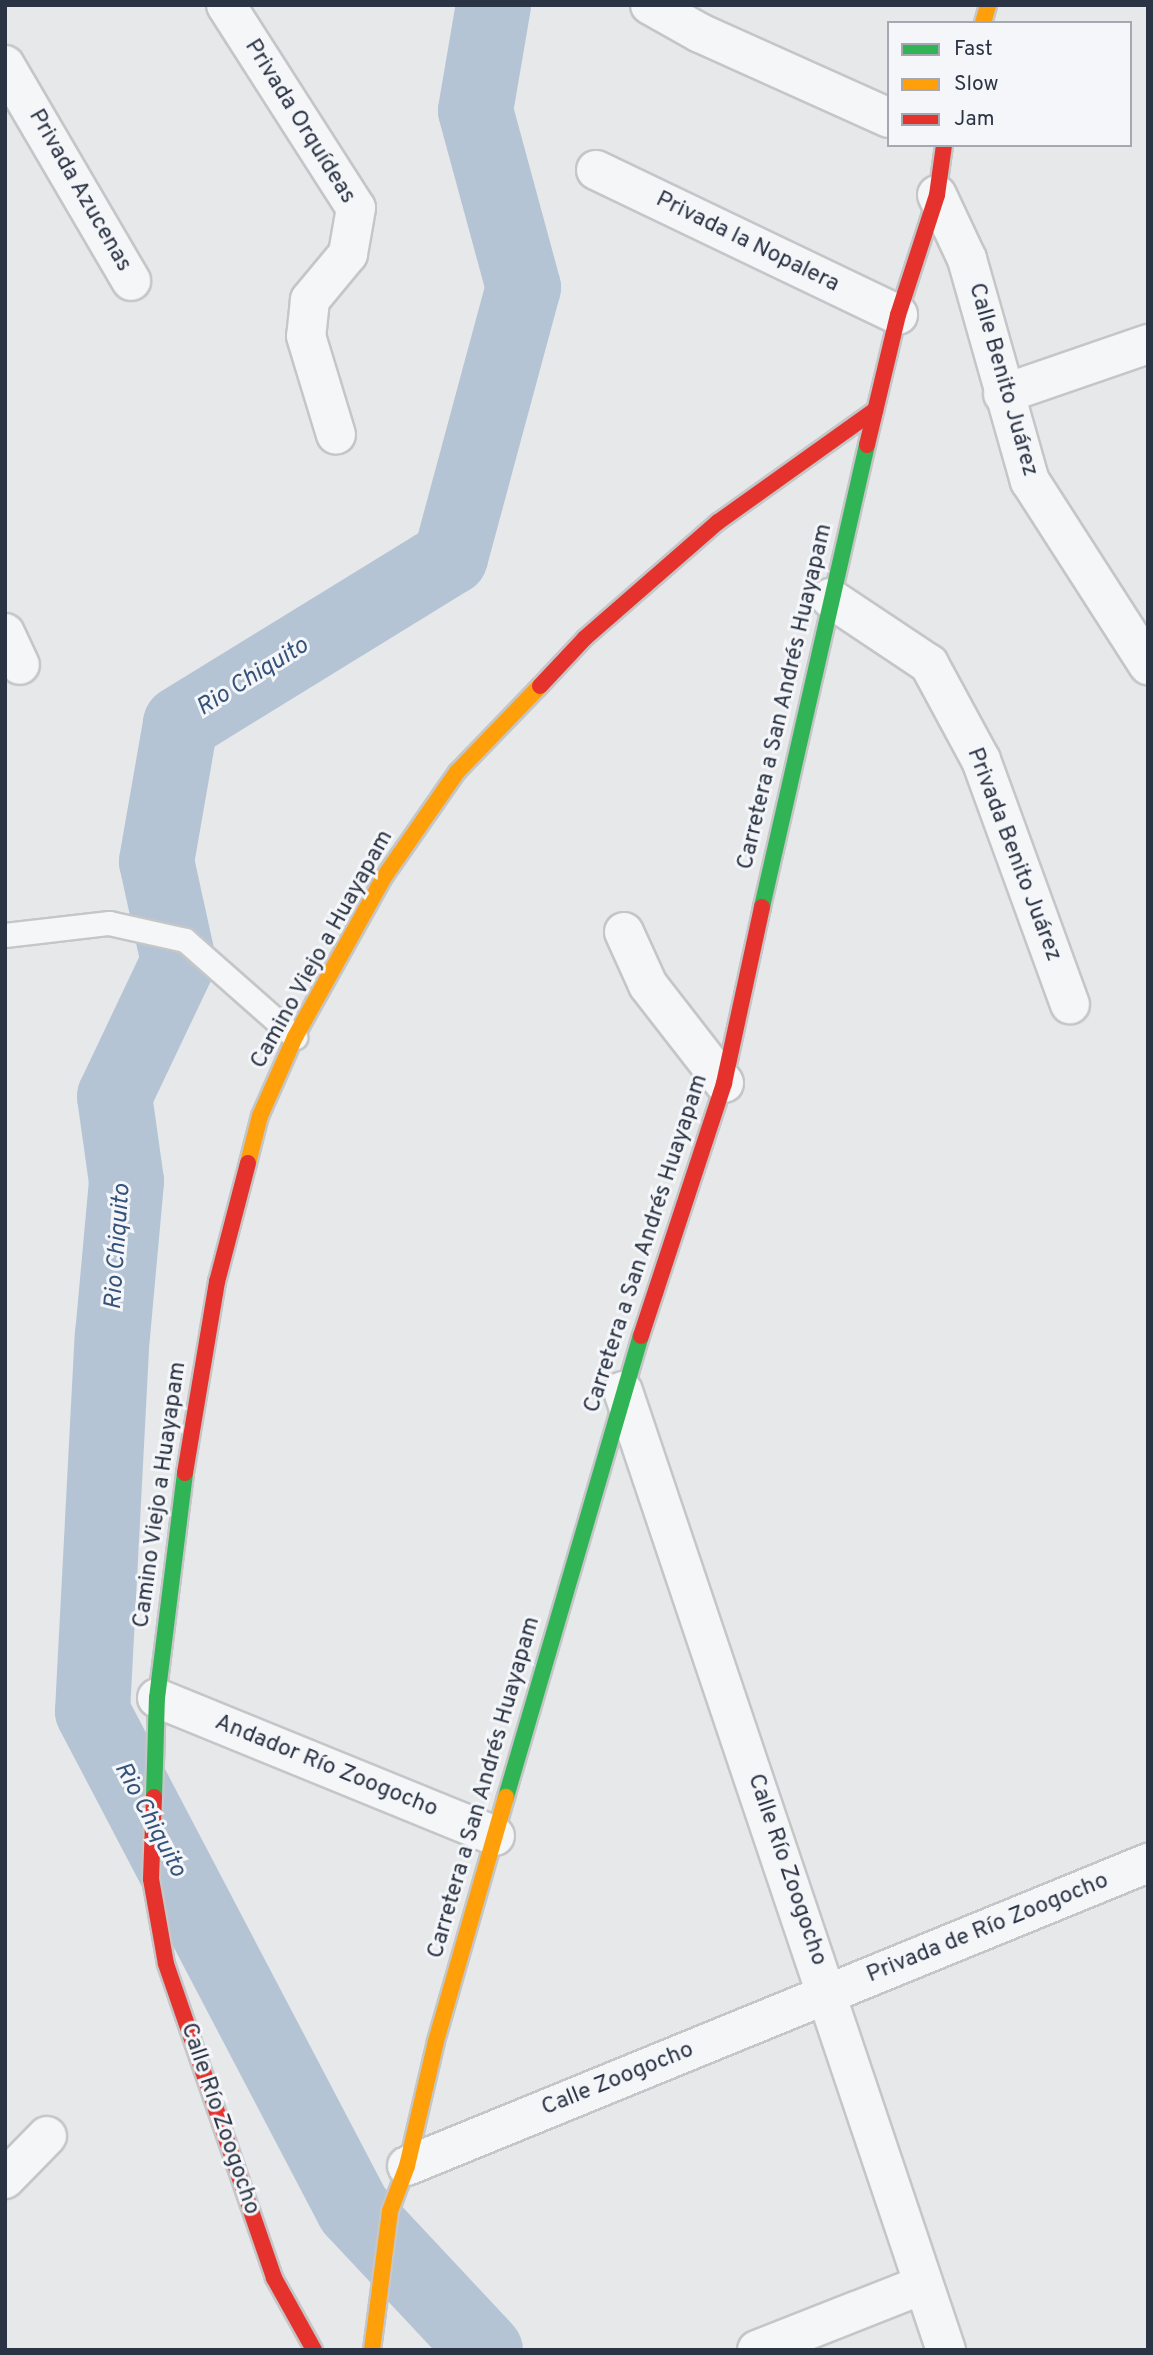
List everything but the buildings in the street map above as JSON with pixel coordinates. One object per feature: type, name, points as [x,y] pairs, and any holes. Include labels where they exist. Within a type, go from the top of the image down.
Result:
[{"type":"main road","name":"Carretera a San Andrés Huayapam","points":[[372,2350],[390,2211],[407,2166],[436,2041],[622,1391],[724,1083],[874,410],[898,315],[937,195],[944,147]]},
{"type":"main road","name":"Camino Viejo a Huayapam","points":[[151,1879],[158,1698],[191,1424],[217,1282],[260,1116],[295,1037],[384,877],[457,772],[584,638],[718,522],[874,410]]},
{"type":"main road","name":"Calle Río Zoogocho","points":[[151,1879],[175,1990],[274,2278],[314,2350]]},
{"type":"street","name":"Privada Orquídeas","points":[[226,5],[356,208],[348,254],[310,300],[306,337],[336,435]]},
{"type":"street","points":[[650,5],[700,33],[887,117]]},
{"type":"street","name":"Privada Azucenas","points":[[5,65],[131,281]]},
{"type":"street","name":"Privada la Nopalera","points":[[596,170],[898,315]]},
{"type":"street","name":"Calle Benito Juárez","points":[[937,195],[967,259],[1003,394],[1030,481],[1148,665]]},
{"type":"street","points":[[1003,394],[1148,344]]},
{"type":"street","name":"Privada Benito Juárez","points":[[830,598],[929,664],[981,760],[1070,1004]]},
{"type":"street","points":[[624,932],[649,985],[724,1083]]},
{"type":"street","name":"Calle Río Zoogocho","points":[[622,1391],[829,1995],[922,2285],[946,2350]]},
{"type":"street","name":"Andador Río Zoogocho","points":[[158,1698],[495,1836]]},
{"type":"street","name":"Privada de Río Zoogocho","points":[[829,1995],[1148,1863]]},
{"type":"street","name":"Calle Zoogocho","points":[[407,2166],[829,1995]]},
{"type":"street","points":[[5,2179],[47,2136]]},
{"type":"street","points":[[757,2350],[922,2285]]},
{"type":"lane","points":[[5,935],[109,923],[185,940],[295,1037]]},
{"type":"waterway","name":"Rio Chiquito","points":[[485,2350],[353,2209],[92,1711],[112,1335],[126,1181],[114,1096],[178,961],[156,861],[180,723],[450,557],[523,287],[475,110],[493,5]]},
{"type":"traffic: fast","points":[[762,907],[867,445]]},
{"type":"traffic: fast","points":[[506,1797],[641,1336]]},
{"type":"traffic: fast","points":[[154,1797],[157,1698],[185,1473]]},
{"type":"traffic: slow","points":[[984,21],[988,5]]},
{"type":"traffic: slow","points":[[248,1163],[260,1116],[295,1037],[384,877],[457,772],[540,686]]},
{"type":"traffic: slow","points":[[372,2350],[390,2211],[407,2166],[436,2041],[506,1797]]},
{"type":"traffic: jam","points":[[867,445],[898,315],[937,195],[944,147]]},
{"type":"traffic: jam","points":[[540,686],[585,638],[718,522],[875,410]]},
{"type":"traffic: jam","points":[[641,1336],[724,1083],[762,907]]},
{"type":"traffic: jam","points":[[185,1473],[217,1282],[248,1163]]},
{"type":"traffic: jam","points":[[154,1797],[151,1879],[166,1964],[274,2278],[314,2350]]}]
